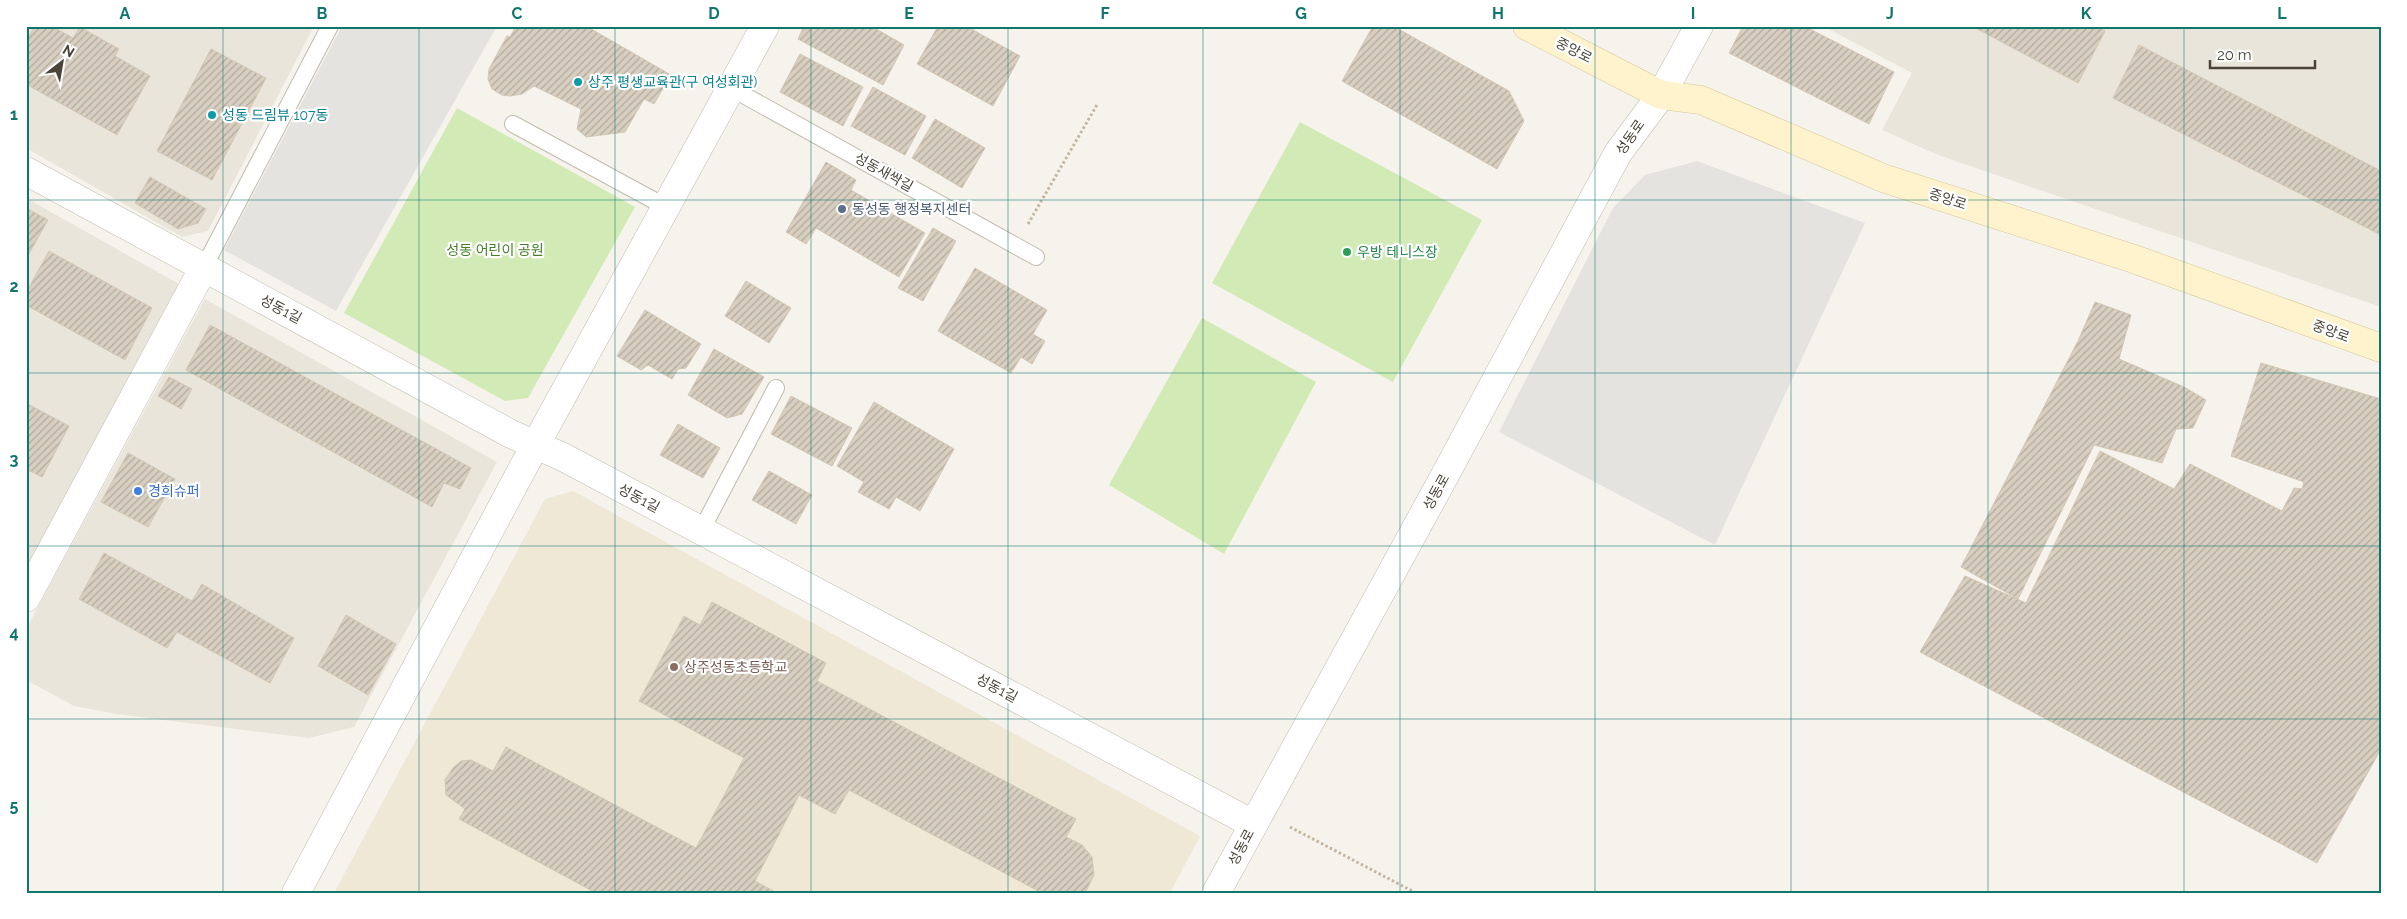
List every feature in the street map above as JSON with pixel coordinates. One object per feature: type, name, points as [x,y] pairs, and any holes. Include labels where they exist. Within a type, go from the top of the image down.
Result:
[{"type":"main road","name":"중앙로","points":[[1527,26],[1661,94],[1701,100],[1883,178],[2134,259],[2381,348]]},
{"type":"street","points":[[296,893],[536,443],[765,26]]},
{"type":"street","name":"성동로","points":[[1216,893],[1444,477],[1618,153],[1661,94],[1699,26]]},
{"type":"street","name":"성동1길","points":[[26,171],[511,434],[536,443],[701,531],[1257,818]]},
{"type":"street","points":[[26,598],[204,268]]},
{"type":"lane","points":[[204,268],[330,26]]},
{"type":"lane","name":"성동새싹길","points":[[731,88],[1036,257]]},
{"type":"lane","points":[[513,124],[666,207]]},
{"type":"lane","points":[[701,531],[776,388]]},
{"type":"path","points":[[1016,245],[1098,103]]},
{"type":"path","points":[[1257,818],[1416,893]]},
{"type":"shaded area","points":[[26,26],[314,26],[208,231],[182,237],[26,148]]},
{"type":"shaded area","points":[[342,26],[497,26],[336,311],[224,250]]},
{"type":"shaded area","points":[[1823,26],[2381,26],[2381,307],[1938,155],[1882,130],[1912,73]]},
{"type":"shaded area","points":[[1697,161],[1865,223],[1715,545],[1499,432],[1613,208],[1645,175]]},
{"type":"shaded area","points":[[26,198],[179,284],[26,572]]},
{"type":"shaded area","points":[[205,299],[497,462],[354,727],[309,738],[117,714],[74,706],[26,680],[26,629]]},
{"type":"shaded area","name":"상주성동초등학교","points":[[573,491],[1200,836],[1170,893],[334,893],[545,499]]},
{"type":"green space","name":"성동 어린이 공원","points":[[457,108],[635,207],[528,398],[505,401],[344,313]]},
{"type":"green space","name":"우방 테니스장","points":[[1300,122],[1482,220],[1393,382],[1212,283]]},
{"type":"green space","points":[[1202,318],[1316,382],[1224,554],[1109,485]]},
{"type":"building","points":[[35,26],[51,26],[73,38],[80,27],[119,49],[115,56],[150,76],[117,135],[26,84],[26,41]]},
{"type":"building","name":"상주 평생교육관(구 여성회관)","points":[[516,26],[586,26],[671,75],[654,104],[644,99],[625,132],[586,137],[577,129],[581,109],[534,86],[522,94],[510,96],[502,95],[492,89],[488,79],[489,69],[507,36],[510,37]]},
{"type":"building","points":[[804,26],[871,26],[904,45],[883,85],[798,39]]},
{"type":"building","points":[[938,26],[966,26],[1020,56],[993,106],[917,64]]},
{"type":"building","points":[[1373,26],[1393,26],[1509,91],[1524,121],[1497,169],[1342,81]]},
{"type":"building","points":[[1743,26],[1804,26],[1894,72],[1869,124],[1729,53]]},
{"type":"building","points":[[1972,26],[2095,26],[2105,31],[2078,83]]},
{"type":"building","points":[[2139,45],[2381,171],[2381,235],[2113,98]]},
{"type":"building","name":"성동 드림뷰 107동","points":[[211,49],[266,78],[212,180],[157,151]]},
{"type":"building","points":[[800,54],[863,87],[843,126],[780,92]]},
{"type":"building","points":[[873,87],[926,116],[905,155],[851,126]]},
{"type":"building","points":[[935,119],[985,148],[962,188],[912,158]]},
{"type":"building","name":"동성동 행정복지센터","points":[[826,162],[856,180],[851,190],[925,233],[899,277],[816,228],[806,244],[786,232]]},
{"type":"building","points":[[150,177],[206,209],[198,223],[178,229],[135,203]]},
{"type":"building","points":[[26,208],[48,220],[26,259]]},
{"type":"building","points":[[933,228],[956,241],[923,301],[898,288]]},
{"type":"building","points":[[49,251],[152,308],[125,360],[26,305],[26,293]]},
{"type":"building","points":[[975,268],[1047,310],[1033,334],[1045,341],[1032,364],[1021,357],[1011,373],[938,331]]},
{"type":"building","points":[[746,281],[791,308],[769,343],[725,316]]},
{"type":"building","points":[[2095,302],[2131,315],[2119,359],[2184,387],[2206,400],[2193,428],[2176,429],[2162,463],[2094,445],[2018,599],[1961,567],[2078,341]]},
{"type":"building","points":[[645,310],[701,344],[686,368],[678,369],[672,379],[648,365],[641,370],[617,356]]},
{"type":"building","points":[[210,325],[471,468],[460,489],[444,483],[432,507],[186,370]]},
{"type":"building","points":[[714,349],[764,377],[742,414],[727,418],[688,395]]},
{"type":"building","points":[[2261,363],[2381,399],[2381,749],[2317,863],[1920,652],[1965,576],[2026,603],[2100,451],[2174,489],[2190,464],[2282,511],[2294,488],[2302,489],[2304,482],[2231,456]]},
{"type":"building","points":[[169,377],[192,389],[181,409],[158,396]]},
{"type":"building","points":[[791,396],[852,428],[832,466],[771,434]]},
{"type":"building","points":[[874,402],[954,449],[920,511],[896,497],[889,509],[858,492],[864,482],[837,466]]},
{"type":"building","points":[[26,403],[69,426],[42,477],[26,469]]},
{"type":"building","points":[[678,424],[720,448],[703,478],[660,455]]},
{"type":"building","name":"경희슈퍼","points":[[128,453],[175,479],[148,527],[101,502]]},
{"type":"building","points":[[769,471],[812,495],[796,524],[752,500]]},
{"type":"building","points":[[104,553],[192,601],[202,584],[294,638],[270,683],[177,632],[167,648],[79,599]]},
{"type":"building","points":[[712,602],[826,663],[817,681],[1076,819],[1066,837],[1082,845],[1092,857],[1094,875],[1085,893],[1042,893],[849,790],[835,814],[799,795],[755,881],[777,893],[596,893],[459,819],[465,809],[446,795],[445,780],[453,768],[461,761],[471,760],[493,771],[506,747],[696,848],[744,758],[639,701],[684,616],[700,625]]},
{"type":"building","points":[[346,615],[396,644],[368,695],[318,666]]},
{"type":"place","name":"상주 평생교육관(구 여성회관)","points":[[578,82]]},
{"type":"place","name":"성동 드림뷰 107동","points":[[212,115]]},
{"type":"place","name":"동성동 행정복지센터","points":[[842,209]]},
{"type":"place","name":"우방 테니스장","points":[[1347,252]]},
{"type":"place","name":"경희슈퍼","points":[[138,491]]},
{"type":"place","name":"상주성동초등학교","points":[[674,667]]}]
